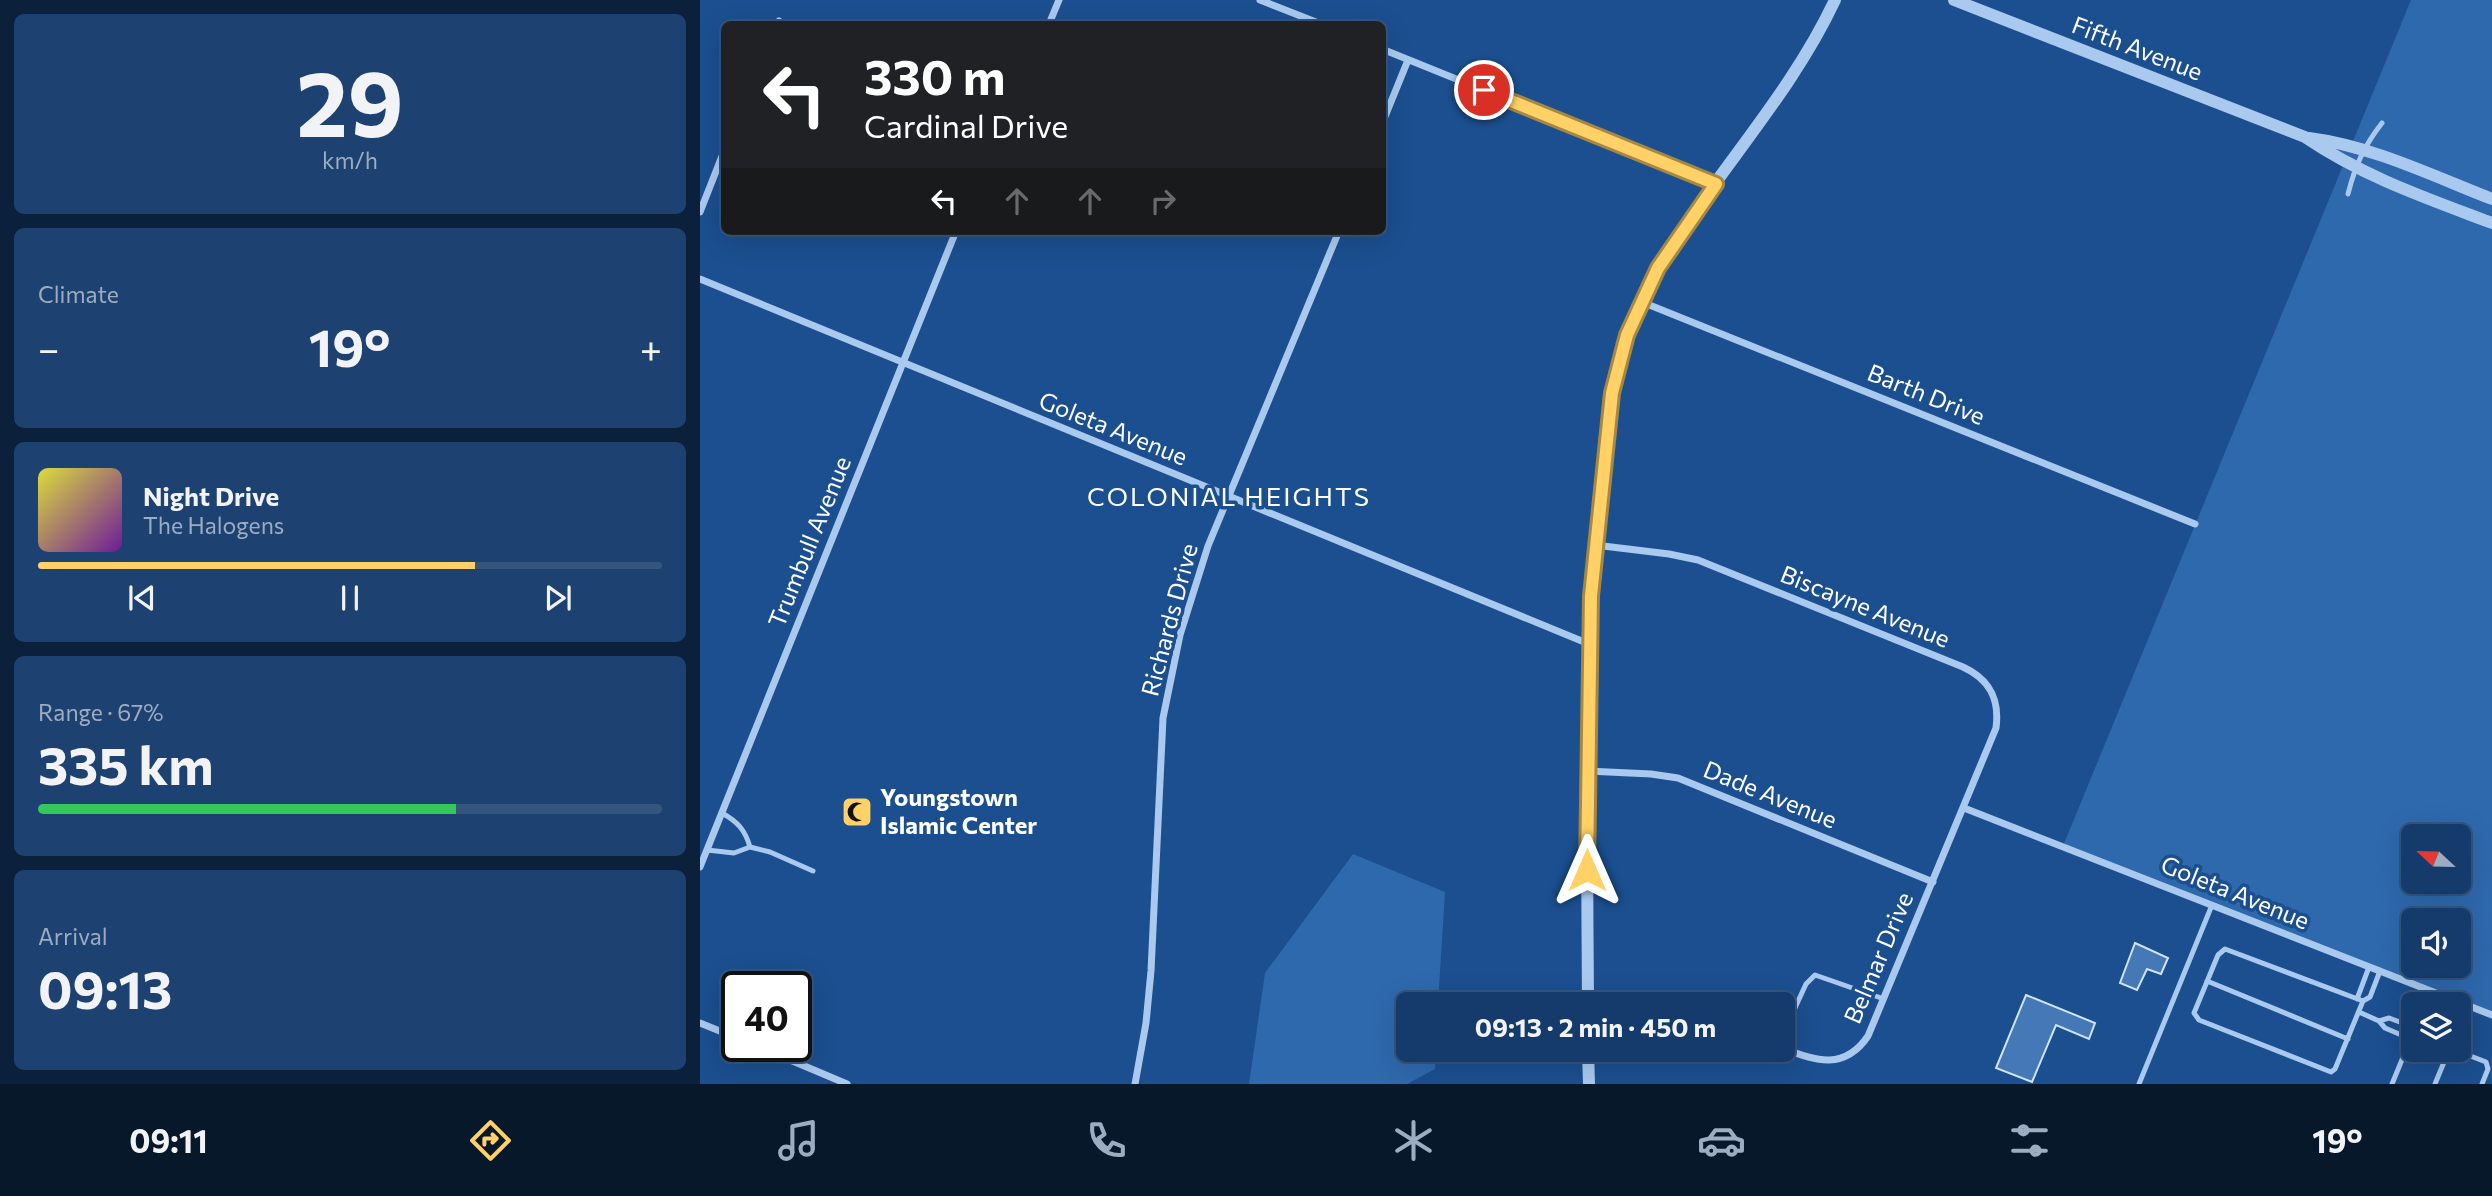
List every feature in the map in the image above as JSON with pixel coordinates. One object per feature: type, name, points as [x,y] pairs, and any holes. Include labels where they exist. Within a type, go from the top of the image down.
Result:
[{"type":"street","points":[[1050,21],[1059,0]]},
{"type":"street","points":[[1260,0],[1313,21]]},
{"type":"street","points":[[1588,992],[1589,644],[1595,545],[1612,393],[1627,335],[1665,256],[1784,88],[1835,0]]},
{"type":"street","name":"Fifth Avenue","points":[[1954,0],[2305,137],[2355,168],[2382,181],[2492,223]]},
{"type":"street","points":[[1386,51],[1716,184]]},
{"type":"street","points":[[1386,114],[1408,60]]},
{"type":"street","name":"Fifth Avenue","points":[[2305,137],[2336,141],[2492,199]]},
{"type":"street","points":[[700,212],[721,159]]},
{"type":"street","name":"Trumbull Avenue","points":[[700,867],[954,235]]},
{"type":"street","name":"Richards Drive","points":[[1135,1084],[1146,1023],[1151,971],[1160,757],[1167,693],[1192,591],[1337,235]]},
{"type":"street","name":"Goleta Avenue","points":[[700,279],[1589,644]]},
{"type":"street","name":"Barth Drive","points":[[1642,302],[2195,524]]},
{"type":"street","name":"Biscayne Avenue","points":[[1595,545],[1669,554],[1698,561],[1975,673],[1992,690],[1998,715],[1996,727],[1964,808]]},
{"type":"street","name":"Dade Avenue","points":[[1587,771],[1678,778],[1933,881]]},
{"type":"street","name":"Goleta Avenue","points":[[1964,808],[2492,1015]]},
{"type":"street","name":"Belmar Drive","points":[[1795,1052],[1816,1060],[1831,1061],[1854,1051],[1868,1036],[1964,808]]},
{"type":"street","points":[[700,1023],[721,1032]]},
{"type":"street","points":[[795,1062],[847,1084]]},
{"type":"street","points":[[1588,1062],[1589,1084]]},
{"type":"lane","points":[[2348,194],[2363,150],[2382,123]]},
{"type":"lane","points":[[722,813],[745,831],[750,847]]},
{"type":"lane","points":[[707,850],[734,853],[750,847],[770,852],[813,871]]},
{"type":"lane","points":[[2139,1084],[2212,905]]},
{"type":"lane","points":[[2369,967],[2360,1000],[2359,1012],[2335,1069],[2331,1072],[2199,1020],[2194,1013],[2218,954],[2225,948],[2360,1000],[2370,997],[2380,971]]},
{"type":"lane","points":[[1795,1008],[1806,984],[1815,975],[1884,999]]},
{"type":"lane","points":[[2207,981],[2348,1039]]},
{"type":"lane","points":[[2359,1012],[2379,1021],[2385,1028],[2401,1033]]},
{"type":"lane","points":[[2379,1021],[2389,1018],[2401,1022]]},
{"type":"lane","points":[[2471,1056],[2486,1062],[2488,1069],[2482,1084]]},
{"type":"lane","points":[[2392,1084],[2401,1062]]},
{"type":"lane","points":[[2435,1084],[2444,1062]]},
{"type":"shaded area","points":[[2411,0],[2492,0],[2492,1015],[2471,1007],[2471,992],[2434,992],[2063,846],[2344,163],[2305,137],[2351,146]]},
{"type":"shaded area","points":[[1353,854],[1445,892],[1439,992],[1396,992],[1396,1062],[1435,1062],[1435,1069],[1407,1084],[1249,1084],[1265,973]]},
{"type":"building","points":[[2135,943],[2168,958],[2161,974],[2147,969],[2137,990],[2120,983]]},
{"type":"building","points":[[2026,995],[2095,1023],[2089,1039],[2056,1025],[2032,1082],[1996,1068]]},
{"type":"place","name":"Youngstown Islamic Center","points":[[857,812]]},
{"type":"district","name":"COLONIAL HEIGHTS","points":[[1229,497]]},
{"type":"route","points":[[1484,90],[1716,184],[1658,268],[1627,335],[1612,393],[1591,596],[1587,870]]}]
